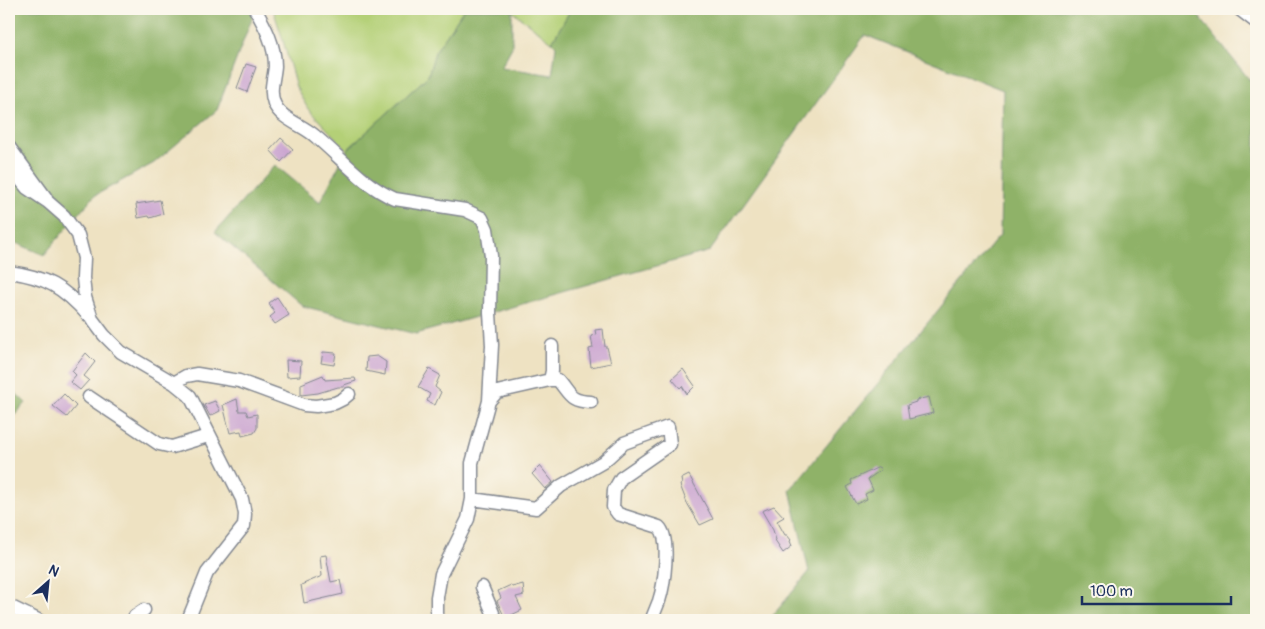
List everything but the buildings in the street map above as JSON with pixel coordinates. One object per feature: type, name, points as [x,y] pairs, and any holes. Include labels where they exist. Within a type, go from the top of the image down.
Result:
[{"type":"street","points":[[255,9],[270,40],[275,64],[271,92],[274,105],[281,113],[314,135],[351,171],[385,195],[395,199],[465,210],[482,218],[487,228],[491,256],[490,313],[492,345],[489,401],[472,463],[472,499],[468,518],[441,574],[437,597],[438,620]]},
{"type":"street","points":[[1239,9],[1256,22]]},
{"type":"street","points":[[9,147],[30,174],[48,202]]},
{"type":"street","points":[[9,166],[27,188],[48,202],[64,216],[78,235],[84,258],[83,278],[85,297],[92,319]]},
{"type":"street","points":[[9,272],[28,274],[53,283],[76,301],[121,352],[174,382],[190,396],[208,436],[242,500],[245,514],[244,526],[207,573],[188,620]]},
{"type":"street","points":[[550,380],[552,346]]},
{"type":"street","points":[[174,382],[186,376],[197,374],[239,381],[304,405],[316,406],[344,400],[349,394]]},
{"type":"street","points":[[489,401],[497,392],[550,380],[558,380],[572,398],[582,402],[590,402]]},
{"type":"street","points":[[89,397],[159,444],[172,447],[208,436]]},
{"type":"street","points":[[472,499],[536,508],[562,486],[603,462],[624,443],[668,426],[670,444],[621,478],[614,490],[613,507],[618,514],[659,527],[663,531],[665,539],[665,569],[660,600],[653,616],[655,620]]},
{"type":"street","points":[[482,587],[493,612],[491,620]]},
{"type":"street","points":[[9,606],[36,620]]},
{"type":"street","points":[[133,620],[135,616],[144,610]]},
{"type":"green space","points":[[9,9],[257,9],[217,110],[154,163],[94,196],[44,255],[9,240]]},
{"type":"green space","points":[[273,9],[464,9],[435,52],[428,76],[347,150],[308,109],[296,87]]},
{"type":"green space","points":[[464,9],[510,9],[512,11],[512,47],[501,67],[552,75],[556,46],[552,42],[571,9],[1193,9],[1256,88],[1256,620],[769,620],[809,572],[790,490],[1000,235],[1003,90],[865,35],[710,251],[416,334],[302,306],[215,232],[275,165],[320,202],[347,150],[428,76],[435,52]]},
{"type":"green space","points":[[513,9],[571,9],[552,42],[512,11]]},
{"type":"green space","points":[[9,387],[26,403],[9,421]]}]
